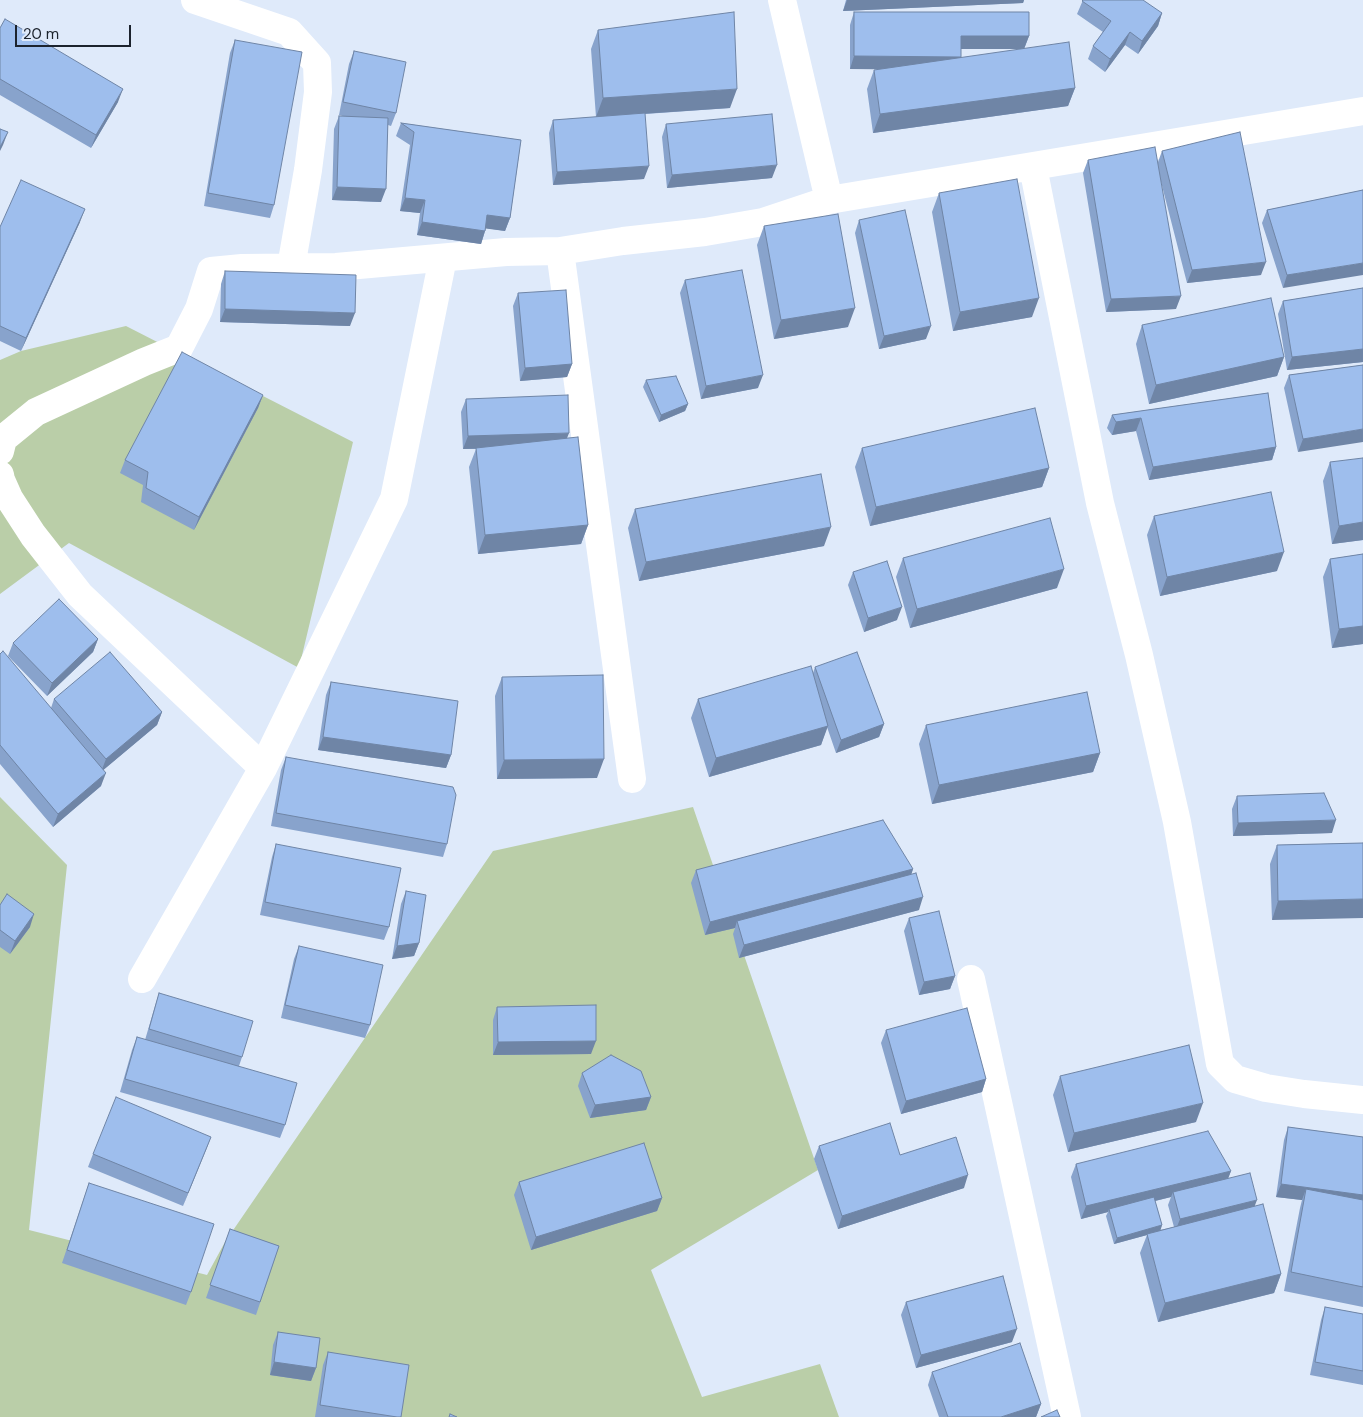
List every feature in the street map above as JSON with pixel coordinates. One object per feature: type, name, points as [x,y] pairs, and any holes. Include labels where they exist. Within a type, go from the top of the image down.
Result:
[{"type":"street","points":[[195,0],[289,32],[317,63],[318,92],[311,151],[291,267]]},
{"type":"street","points":[[782,0],[829,200]]},
{"type":"street","points":[[1,442],[36,412],[144,362],[179,348],[199,309],[211,271],[242,268],[336,266],[506,252],[560,251],[623,240],[705,232],[763,222],[829,200],[1363,111]]},
{"type":"street","points":[[1032,167],[1100,503],[1139,656],[1177,822],[1220,1064],[1235,1079],[1266,1088],[1363,1100]]},
{"type":"street","points":[[560,251],[632,779]]},
{"type":"street","points":[[142,979],[263,768],[394,498],[442,258]]},
{"type":"street","points":[[0,475],[0,480],[9,498],[34,536],[80,594],[263,768]]},
{"type":"street","points":[[971,979],[1067,1417]]},
{"type":"green space","points":[[126,326],[353,442],[299,668],[69,543],[0,594],[0,360],[21,351]]},
{"type":"green space","points":[[0,797],[67,865],[29,1230],[207,1275],[225,1242],[493,851],[693,807],[818,1170],[651,1270],[702,1397],[820,1364],[839,1417],[0,1417]]},
{"type":"building","points":[[1083,0],[1143,0],[1162,13],[1142,41],[1130,32],[1110,59],[1093,46],[1111,21]]},
{"type":"building","points":[[734,12],[737,89],[603,98],[598,30]]},
{"type":"building","points":[[854,12],[1029,12],[1029,36],[961,36],[961,57],[854,56]]},
{"type":"building","points":[[5,19],[123,89],[96,135],[0,79],[0,28]]},
{"type":"building","points":[[235,40],[302,52],[274,205],[208,193]]},
{"type":"building","points":[[1069,42],[1075,88],[880,114],[874,70]]},
{"type":"building","points":[[354,51],[406,62],[396,113],[343,102]]},
{"type":"building","points":[[645,113],[649,166],[557,172],[553,120]]},
{"type":"building","points":[[772,114],[777,165],[672,175],[666,124]]},
{"type":"building","points":[[339,116],[388,118],[386,189],[337,187]]},
{"type":"building","points":[[401,123],[521,140],[510,218],[487,215],[485,231],[422,222],[425,200],[405,198],[414,132]]},
{"type":"building","points":[[0,129],[8,132],[0,147]]},
{"type":"building","points":[[1240,132],[1266,262],[1192,270],[1162,151]]},
{"type":"building","points":[[1155,147],[1181,296],[1111,299],[1088,160]]},
{"type":"building","points":[[1017,179],[1039,298],[960,312],[939,193]]},
{"type":"building","points":[[21,180],[85,209],[26,338],[0,326],[0,227]]},
{"type":"building","points":[[1363,190],[1363,263],[1287,275],[1267,210]]},
{"type":"building","points":[[905,210],[931,326],[884,336],[859,220]]},
{"type":"building","points":[[838,214],[855,308],[781,320],[764,226]]},
{"type":"building","points":[[742,270],[763,375],[706,386],[685,280]]},
{"type":"building","points":[[225,271],[356,275],[355,313],[225,309]]},
{"type":"building","points":[[1363,288],[1363,349],[1292,357],[1283,301]]},
{"type":"building","points":[[566,290],[572,364],[525,368],[518,293]]},
{"type":"building","points":[[1271,298],[1284,357],[1156,385],[1142,325]]},
{"type":"building","points":[[182,352],[263,395],[199,517],[146,488],[148,472],[125,460]]},
{"type":"building","points":[[1363,365],[1363,429],[1303,439],[1289,375]]},
{"type":"building","points":[[676,376],[688,404],[661,415],[646,380]]},
{"type":"building","points":[[1268,393],[1276,447],[1153,467],[1141,418],[1116,422],[1112,415]]},
{"type":"building","points":[[568,395],[569,433],[468,436],[466,399]]},
{"type":"building","points":[[1035,408],[1049,468],[876,507],[862,448]]},
{"type":"building","points":[[578,437],[588,525],[485,535],[476,448]]},
{"type":"building","points":[[1363,458],[1363,522],[1339,526],[1330,462]]},
{"type":"building","points":[[821,474],[831,527],[646,562],[635,509]]},
{"type":"building","points":[[1271,492],[1284,552],[1167,577],[1154,516]]},
{"type":"building","points":[[1050,518],[1064,569],[917,609],[903,558]]},
{"type":"building","points":[[1363,554],[1363,626],[1339,629],[1330,559]]},
{"type":"building","points":[[887,561],[902,607],[868,618],[853,572]]},
{"type":"building","points":[[59,599],[98,639],[52,683],[13,643]]},
{"type":"building","points":[[3,651],[106,773],[58,814],[0,745],[0,654]]},
{"type":"building","points":[[110,652],[162,712],[106,759],[54,699]]},
{"type":"building","points":[[857,652],[884,724],[841,740],[815,667]]},
{"type":"building","points":[[811,666],[828,726],[716,758],[698,699]]},
{"type":"building","points":[[603,675],[604,759],[504,760],[502,677]]},
{"type":"building","points":[[331,682],[458,701],[451,755],[323,737]]},
{"type":"building","points":[[1087,692],[1100,753],[939,785],[926,725]]},
{"type":"building","points":[[286,757],[453,787],[456,795],[447,844],[276,813]]},
{"type":"building","points":[[1324,793],[1336,820],[1238,823],[1237,796]]},
{"type":"building","points":[[883,820],[913,869],[710,922],[696,870]]},
{"type":"building","points":[[1363,843],[1363,899],[1278,901],[1277,845]]},
{"type":"building","points":[[276,844],[401,868],[389,927],[265,902]]},
{"type":"building","points":[[916,873],[923,897],[744,945],[737,921]]},
{"type":"building","points":[[406,891],[426,895],[419,943],[397,946]]},
{"type":"building","points":[[7,894],[34,914],[15,941],[0,930],[0,905]]},
{"type":"building","points":[[939,911],[955,976],[924,982],[909,918]]},
{"type":"building","points":[[299,946],[383,965],[370,1025],[285,1005]]},
{"type":"building","points":[[159,993],[253,1021],[242,1057],[149,1029]]},
{"type":"building","points":[[596,1005],[596,1041],[498,1042],[497,1007]]},
{"type":"building","points":[[967,1008],[986,1079],[906,1101],[886,1030]]},
{"type":"building","points":[[137,1037],[297,1083],[285,1125],[125,1079]]},
{"type":"building","points":[[1189,1045],[1203,1103],[1074,1133],[1060,1076]]},
{"type":"building","points":[[611,1055],[641,1071],[651,1097],[595,1105],[582,1073]]},
{"type":"building","points":[[116,1097],[211,1137],[188,1193],[93,1154]]},
{"type":"building","points":[[890,1123],[900,1155],[956,1137],[968,1175],[842,1216],[819,1146]]},
{"type":"building","points":[[1288,1127],[1363,1137],[1363,1195],[1281,1184]]},
{"type":"building","points":[[1208,1131],[1231,1171],[1086,1206],[1076,1164]]},
{"type":"building","points":[[644,1143],[662,1198],[536,1237],[519,1182]]},
{"type":"building","points":[[1250,1173],[1257,1200],[1180,1219],[1173,1192]]},
{"type":"building","points":[[89,1183],[214,1224],[191,1292],[67,1250]]},
{"type":"building","points":[[1306,1189],[1363,1200],[1363,1287],[1291,1272]]},
{"type":"building","points":[[1154,1197],[1162,1225],[1117,1238],[1109,1209]]},
{"type":"building","points":[[1263,1204],[1281,1274],[1165,1303],[1147,1234]]},
{"type":"building","points":[[230,1229],[279,1246],[260,1302],[210,1285]]},
{"type":"building","points":[[1003,1276],[1017,1329],[921,1355],[906,1302]]},
{"type":"building","points":[[1325,1307],[1363,1314],[1363,1371],[1315,1362]]},
{"type":"building","points":[[278,1332],[320,1338],[316,1368],[274,1362]]},
{"type":"building","points":[[1020,1343],[1041,1404],[1001,1417],[948,1417],[932,1372]]},
{"type":"building","points":[[328,1352],[409,1365],[401,1417],[320,1405]]},
{"type":"building","points":[[1057,1410],[1060,1417],[1041,1417]]}]
